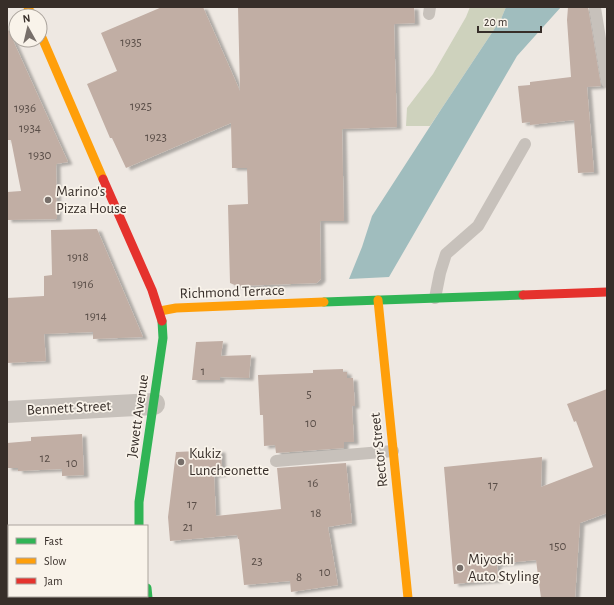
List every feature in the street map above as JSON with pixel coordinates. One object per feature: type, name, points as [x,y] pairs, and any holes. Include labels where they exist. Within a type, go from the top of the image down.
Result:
[{"type":"main road","name":"Richmond Terrace","points":[[47,48],[160,311],[185,307],[607,292]]},
{"type":"main road","name":"Rector Street","points":[[378,300],[408,598]]},
{"type":"main road","name":"Jewett Avenue","points":[[139,525],[140,502],[163,338],[163,326],[160,311]]},
{"type":"street","name":"Bennett Street","points":[[7,412],[154,404]]},
{"type":"lane","points":[[595,8],[607,82]]},
{"type":"lane","points":[[435,298],[440,273],[446,254],[478,226],[525,144]]},
{"type":"lane","points":[[276,461],[393,451]]},
{"type":"green space","points":[[470,7],[506,7],[501,19],[430,126],[406,126],[407,108],[433,74],[466,17]]},
{"type":"water","points":[[506,7],[561,7],[517,56],[389,277],[349,279],[362,247],[372,216],[501,19]]},
{"type":"building","points":[[162,7],[203,7],[240,91],[238,7],[414,7],[415,23],[394,24],[397,127],[342,129],[344,221],[320,221],[321,279],[317,283],[237,286],[230,283],[228,205],[248,204],[247,168],[232,168],[231,123],[126,168],[112,138],[110,138],[87,84],[117,71],[101,33]]},
{"type":"building","points":[[568,7],[588,7],[601,86],[587,87],[594,172],[578,173],[574,120],[530,125],[530,122],[522,123],[518,86],[530,85],[530,82],[571,77],[567,20]]},
{"type":"building","points":[[7,27],[8,48],[16,48],[68,162],[56,164],[57,219],[7,220],[7,192],[21,191],[11,140],[7,140]]},
{"type":"building","points":[[97,229],[143,337],[93,339],[93,332],[44,334],[46,361],[7,363],[7,298],[44,296],[44,276],[52,275],[51,230]]},
{"type":"building","points":[[223,341],[221,356],[251,355],[249,378],[220,377],[220,380],[192,380],[196,342]]},
{"type":"building","points":[[343,369],[343,372],[347,372],[347,378],[353,378],[355,406],[352,406],[354,442],[344,442],[344,448],[276,453],[275,445],[264,446],[263,415],[260,415],[258,375],[313,373],[313,370]]},
{"type":"building","points":[[607,389],[607,513],[580,523],[575,598],[541,598],[536,560],[497,564],[498,580],[454,584],[444,467],[542,457],[541,487],[593,467],[576,421],[574,422],[567,404]]},
{"type":"building","points":[[82,434],[84,475],[62,476],[62,469],[18,471],[18,468],[7,468],[7,443],[31,441],[31,437]]},
{"type":"building","points":[[221,450],[222,474],[214,475],[216,516],[281,509],[277,468],[346,463],[352,523],[328,527],[338,585],[291,592],[290,581],[244,585],[239,539],[237,535],[170,541],[168,517],[176,452]]},
{"type":"traffic: fast","points":[[324,302],[523,295]]},
{"type":"traffic: fast","points":[[139,525],[139,502],[163,338],[162,321]]},
{"type":"traffic: slow","points":[[46,48],[103,179]]},
{"type":"traffic: slow","points":[[378,300],[408,598]]},
{"type":"traffic: slow","points":[[160,311],[176,308],[324,302]]},
{"type":"traffic: jam","points":[[103,179],[152,290],[162,321]]},
{"type":"traffic: jam","points":[[523,295],[607,292]]},
{"type":"place","name":"Marino's Pizza House","points":[[48,200]]},
{"type":"place","name":"Kukiz Luncheonette","points":[[181,462]]},
{"type":"place","name":"Miyoshi Auto Styling","points":[[460,568]]}]
